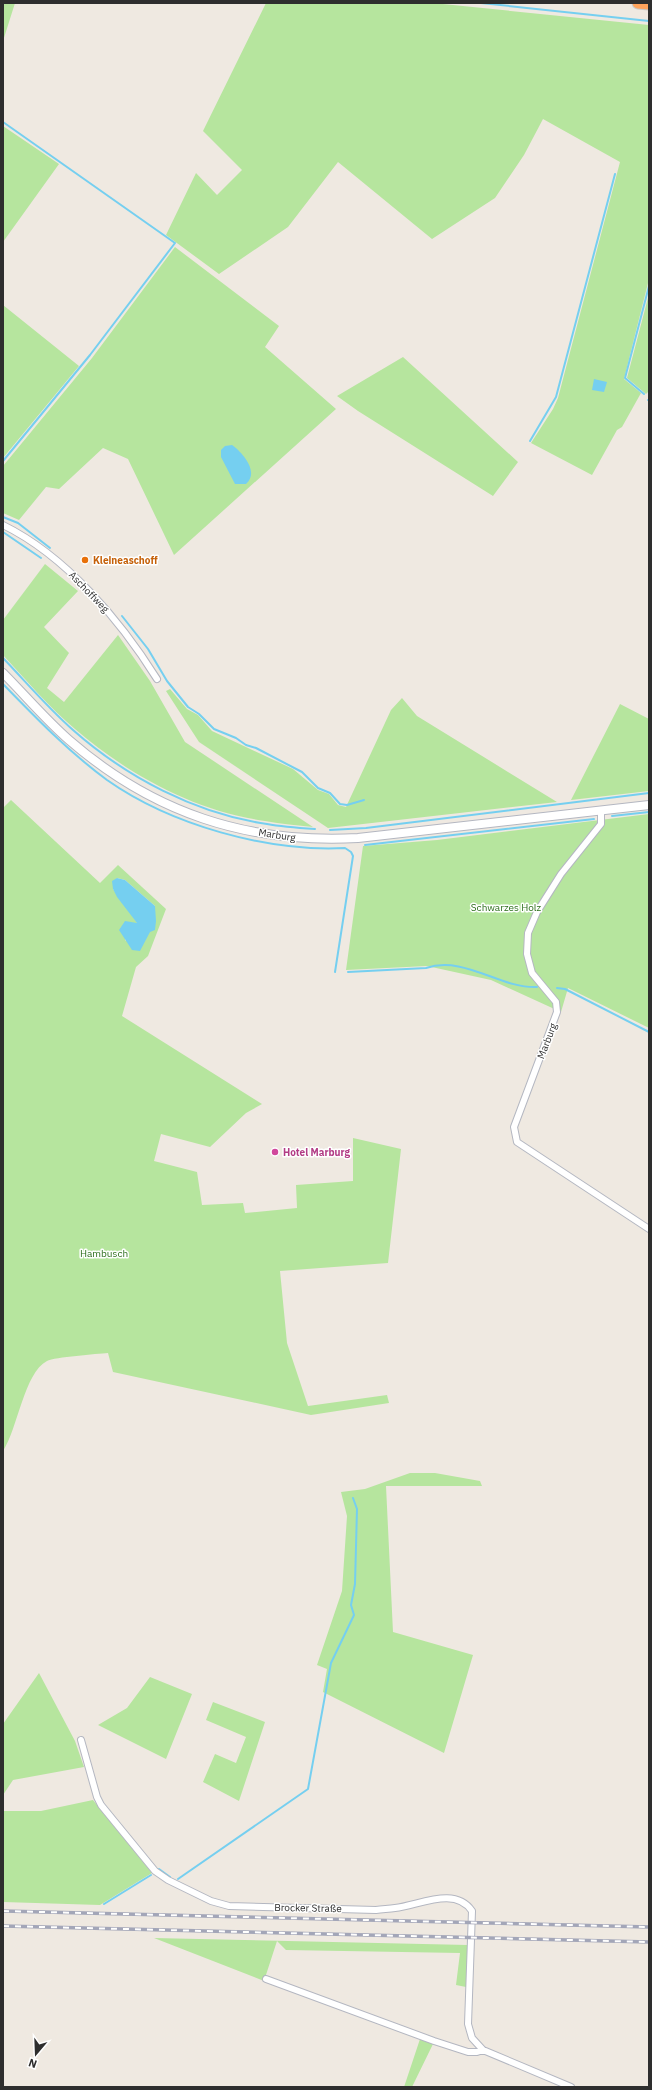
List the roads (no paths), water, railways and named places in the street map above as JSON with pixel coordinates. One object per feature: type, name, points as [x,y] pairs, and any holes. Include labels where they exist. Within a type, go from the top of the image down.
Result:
[{"type":"highway","points":[[638,3],[649,4]]},
{"type":"street","name":"Aschoffweg","points":[[3,525],[15,531],[67,569],[112,616],[143,656],[157,679]]},
{"type":"street","name":"Marburg","points":[[3,673],[68,739],[112,773],[146,794],[187,813],[226,826],[275,836],[324,840],[366,837],[649,805]]},
{"type":"street","name":"Marburg","points":[[601,811],[601,824],[561,874],[537,912],[528,932],[527,954],[532,974],[556,1002],[557,1012],[514,1127],[514,1135],[517,1142],[649,1229]]},
{"type":"street","name":"Brocker Straße","points":[[81,1740],[97,1797],[101,1805],[154,1871],[168,1880],[211,1901],[229,1906],[376,1910],[396,1908],[449,1898],[461,1900],[468,1904],[472,1911],[468,2024],[472,2038],[483,2050],[571,2087]]},
{"type":"street","name":"Brocker Straße","points":[[266,1979],[434,2041],[468,2052],[483,2050]]},
{"type":"water","points":[[594,379],[607,382],[604,392],[592,390]]},
{"type":"water","points":[[232,445],[245,457],[250,468],[250,479],[246,484],[235,484],[221,457],[221,450],[225,446]]},
{"type":"water","points":[[117,878],[125,880],[155,906],[155,930],[150,932],[140,951],[132,950],[119,930],[125,921],[137,923],[117,897],[113,889],[112,881]]},
{"type":"waterway","points":[[481,3],[649,21]]},
{"type":"waterway","points":[[3,122],[175,243],[90,355],[3,461]]},
{"type":"waterway","points":[[530,441],[556,397],[615,174]]},
{"type":"waterway","points":[[644,394],[625,378],[649,286]]},
{"type":"waterway","points":[[3,517],[18,523],[50,548]]},
{"type":"waterway","points":[[3,532],[41,558]]},
{"type":"waterway","points":[[122,616],[148,649],[167,681],[188,707],[199,714],[214,729],[236,738],[246,745],[256,748],[302,772],[318,788],[330,793],[340,804],[347,805],[364,800]]},
{"type":"waterway","points":[[3,658],[46,704],[73,730],[94,747],[139,778],[163,791],[214,812],[240,819],[273,825],[315,829]]},
{"type":"waterway","points":[[3,684],[79,758],[107,780],[132,796],[160,810],[190,822],[252,840],[315,848],[345,848],[351,852],[353,856],[335,972]]},
{"type":"waterway","points":[[330,830],[366,828],[649,793]]},
{"type":"waterway","points":[[612,816],[649,812]]},
{"type":"waterway","points":[[365,845],[594,819]]},
{"type":"waterway","points":[[348,972],[426,968],[440,965],[454,966],[510,983],[537,987]]},
{"type":"waterway","points":[[557,988],[565,989],[649,1032]]},
{"type":"waterway","points":[[178,1879],[308,1789],[331,1663],[354,1615],[351,1605],[355,1584],[357,1509],[353,1498]]},
{"type":"waterway","points":[[159,1869],[170,1877]]},
{"type":"waterway","points":[[104,1904],[151,1875]]},
{"type":"railway","points":[[3,1911],[649,1927]]},
{"type":"railway","points":[[3,1926],[649,1942]]},
{"type":"place","name":"Kleineaschoff","points":[[85,560]]},
{"type":"place","name":"Hotel Marburg","points":[[275,1152]]},
{"type":"park label","name":"Schwarzes Holz","points":[[506,907]]},
{"type":"park label","name":"Hambusch","points":[[104,1253]]}]
